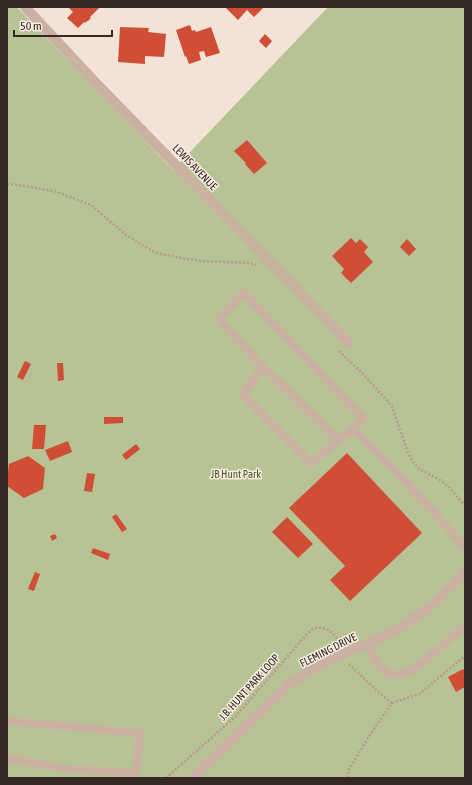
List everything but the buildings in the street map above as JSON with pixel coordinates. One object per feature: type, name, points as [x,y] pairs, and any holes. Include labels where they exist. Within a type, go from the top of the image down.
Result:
[{"type":"street","name":"LEWIS AVENUE","points":[[26,7],[96,83],[349,342]]},
{"type":"street","name":"FLEMING DRIVE","points":[[193,778],[290,683],[318,665],[395,631],[433,605],[465,572]]},
{"type":"lane","points":[[263,367],[242,394],[312,463],[353,429],[363,418],[244,292],[219,319],[263,367],[339,440]]},
{"type":"lane","points":[[353,429],[407,483],[465,547]]},
{"type":"lane","points":[[367,643],[377,663],[390,675],[409,672],[465,626]]},
{"type":"lane","points":[[7,721],[140,733],[136,773],[67,769],[7,758]]},
{"type":"lane","points":[[66,778],[67,769]]},
{"type":"path","name":"J.B. HUNT PARK LOOP","points":[[166,778],[234,718],[314,628],[328,630],[334,634],[339,640],[340,646]]},
{"type":"path","points":[[347,778],[349,769],[392,702],[419,694],[465,656]]},
{"type":"path","points":[[346,660],[377,691],[392,702]]},
{"type":"green space","name":"JB Hunt Park","points":[[7,7],[17,7],[173,170],[328,7],[465,7],[465,778],[7,778]]}]
